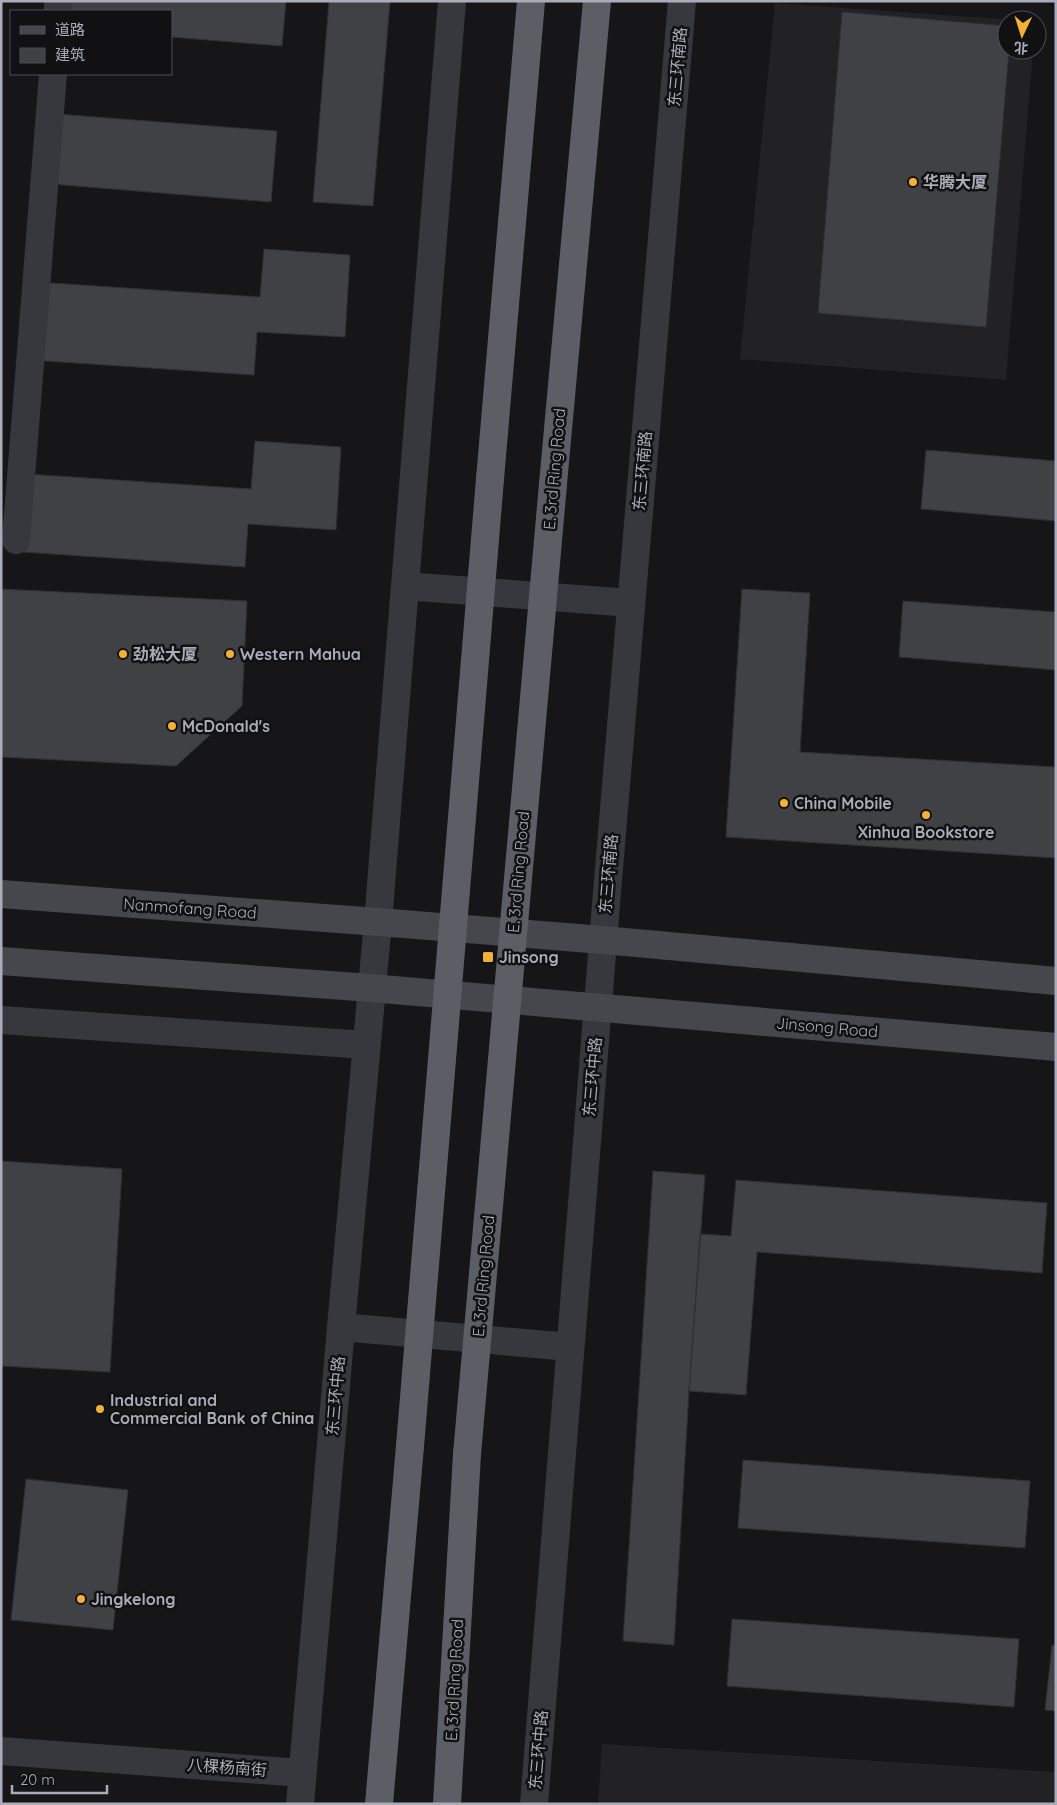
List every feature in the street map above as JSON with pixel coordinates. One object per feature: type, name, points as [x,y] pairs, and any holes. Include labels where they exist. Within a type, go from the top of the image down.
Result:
[{"type":"highway","points":[[379,1804],[531,1]]},
{"type":"highway","name":"E. 3rd Ring Road","points":[[447,1804],[467,1454],[597,1]]},
{"type":"main road","name":"Nanmofang Road","points":[[1,894],[603,940]]},
{"type":"main road","points":[[603,940],[1056,981]]},
{"type":"main road","points":[[1,961],[371,988]]},
{"type":"main road","name":"Jinsong Road","points":[[371,988],[1056,1047]]},
{"type":"street","points":[[378,922],[452,1]]},
{"type":"street","name":"东三环南路","points":[[598,1008],[682,1]]},
{"type":"street","points":[[16,540],[53,75]]},
{"type":"street","points":[[405,586],[631,603]]},
{"type":"street","name":"东三环中路","points":[[300,1804],[378,922]]},
{"type":"street","name":"东三环中路","points":[[534,1804],[598,1008]]},
{"type":"street","points":[[1,1020],[366,1045]]},
{"type":"street","points":[[341,1327],[570,1347]]},
{"type":"street","name":"八棵杨南街","points":[[1,1751],[302,1773]]},
{"type":"shaded area","name":"华腾大厦","points":[[775,3],[997,19],[997,60],[1032,60],[1006,380],[740,359]]},
{"type":"shaded area","points":[[602,1744],[1056,1772],[1056,1804],[598,1804]]},
{"type":"building","points":[[64,1],[286,1],[282,46],[172,37],[172,10],[64,10]]},
{"type":"building","points":[[329,1],[390,1],[373,206],[313,202]]},
{"type":"building","name":"华腾大厦","points":[[842,12],[997,25],[997,60],[1008,60],[986,327],[818,313]]},
{"type":"building","points":[[57,114],[277,131],[271,202],[51,184]]},
{"type":"building","points":[[264,249],[350,255],[345,337],[257,332],[254,375],[32,360],[37,282],[260,297]]},
{"type":"building","points":[[255,441],[341,447],[336,530],[248,524],[245,567],[23,552],[28,474],[251,489]]},
{"type":"building","points":[[926,450],[1056,461],[1056,521],[921,509]]},
{"type":"building","name":"劲松大厦","points":[[1,589],[247,601],[242,706],[176,766],[1,757]]},
{"type":"building","points":[[742,589],[810,593],[800,752],[1056,767],[1056,858],[726,837]]},
{"type":"building","points":[[903,601],[1056,612],[1056,670],[899,657]]},
{"type":"building","points":[[1,1161],[122,1169],[110,1372],[1,1366]]},
{"type":"building","points":[[653,1171],[705,1175],[689,1391],[674,1645],[623,1641]]},
{"type":"building","points":[[736,1180],[1047,1203],[1042,1273],[757,1252],[746,1395],[689,1391],[700,1234],[731,1236]]},
{"type":"building","points":[[743,1460],[1030,1481],[1025,1548],[738,1528]]},
{"type":"building","points":[[26,1479],[128,1490],[113,1630],[11,1620]]},
{"type":"building","points":[[732,1619],[1019,1639],[1014,1707],[727,1686]]},
{"type":"building","points":[[1052,1645],[1056,1646],[1056,1711],[1045,1710]]},
{"type":"place","name":"华腾大厦","points":[[913,182]]},
{"type":"place","name":"劲松大厦","points":[[123,654]]},
{"type":"place","name":"Western Mahua","points":[[230,654]]},
{"type":"place","name":"McDonald's","points":[[172,726]]},
{"type":"place","name":"China Mobile","points":[[784,803]]},
{"type":"place","name":"Xinhua Bookstore","points":[[926,815]]},
{"type":"place","name":"Jinsong","points":[[488,957]]},
{"type":"place","name":"Industrial and Commercial Bank of China","points":[[100,1409]]},
{"type":"place","name":"Jingkelong","points":[[81,1599]]}]
